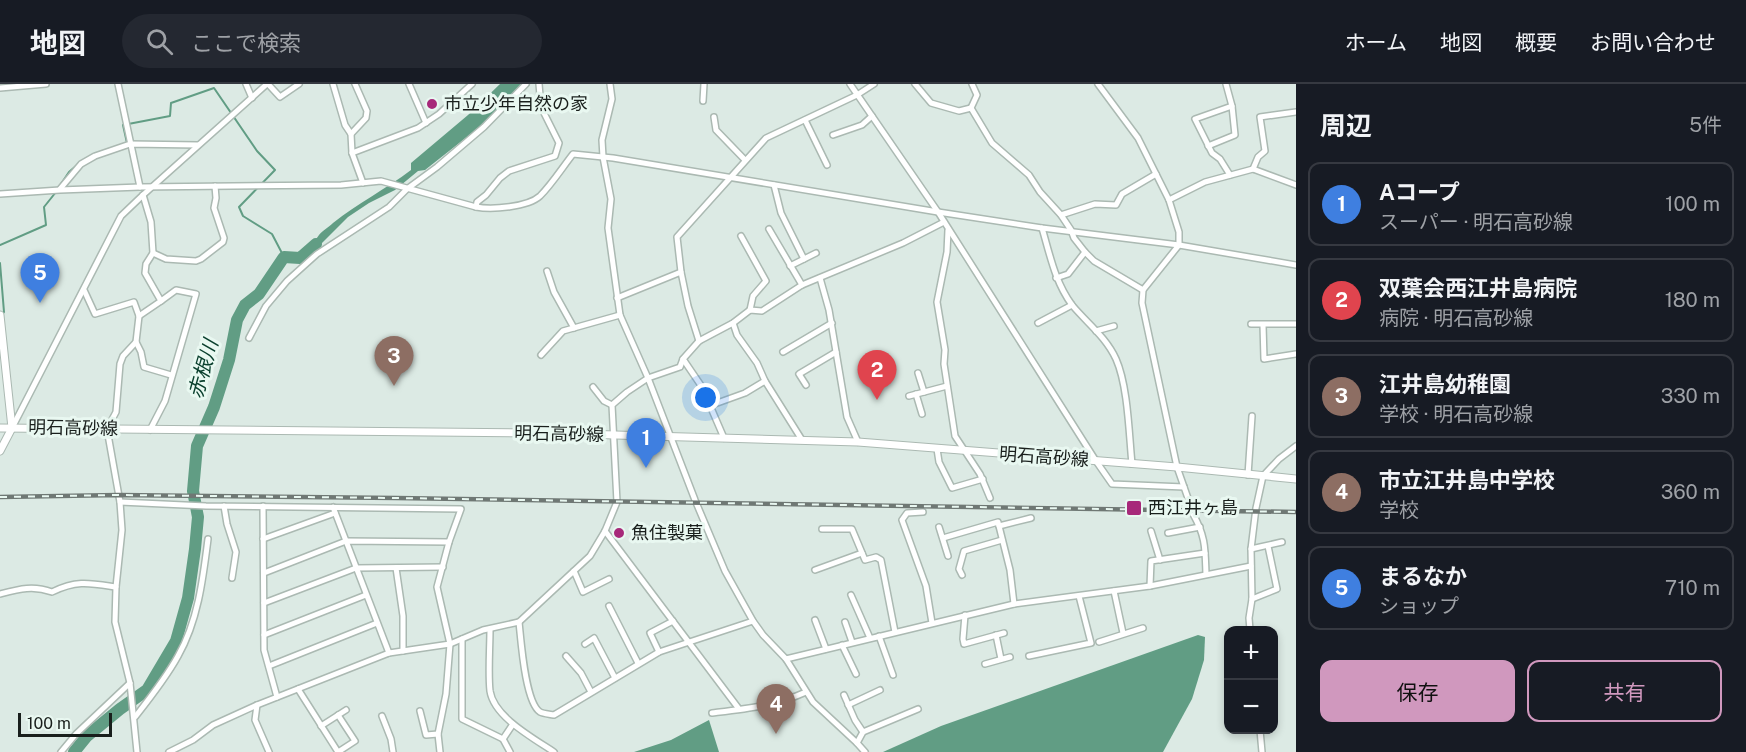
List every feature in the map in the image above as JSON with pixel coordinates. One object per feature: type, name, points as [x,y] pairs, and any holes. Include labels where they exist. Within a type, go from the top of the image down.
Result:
[{"type":"main road","points":[[0,315],[12,428],[0,451]]},
{"type":"main road","name":"明石高砂線","points":[[0,428],[546,433],[858,442],[1177,467],[1296,479]]},
{"type":"street","points":[[0,88],[46,84]]},
{"type":"street","points":[[118,84],[140,187]]},
{"type":"street","points":[[246,84],[252,98]]},
{"type":"street","points":[[12,428],[122,216],[151,187],[268,84],[280,96],[298,84]]},
{"type":"street","points":[[333,84],[345,125],[351,134],[352,153],[363,183]]},
{"type":"street","points":[[351,134],[366,118],[367,111],[355,84]]},
{"type":"street","points":[[409,84],[426,123]]},
{"type":"street","points":[[352,153],[418,128],[439,114],[472,84]]},
{"type":"street","points":[[249,338],[266,306],[287,281],[317,254],[389,207],[407,189],[484,127],[526,84]]},
{"type":"street","points":[[476,207],[477,202],[509,171],[555,156],[559,143],[542,107],[539,84]]},
{"type":"street","points":[[610,84],[612,99],[602,140],[611,200],[608,228],[621,315],[725,571],[753,621],[763,635],[786,658],[813,702],[865,752]]},
{"type":"street","points":[[703,101],[704,84]]},
{"type":"street","points":[[850,84],[938,212],[1095,461],[1112,484],[1184,487]]},
{"type":"street","points":[[699,341],[688,306],[677,237],[766,138],[857,95],[874,84]]},
{"type":"street","points":[[915,84],[931,103],[959,111],[971,108]]},
{"type":"street","points":[[971,108],[977,95],[972,84]]},
{"type":"street","points":[[1098,84],[1138,138],[1169,200],[1179,232],[1179,245],[1143,290],[1142,303],[1177,467],[1190,504]]},
{"type":"street","points":[[1208,146],[1235,135],[1232,106],[1226,84]]},
{"type":"street","points":[[1230,175],[1220,159],[1212,153],[1195,119],[1232,106]]},
{"type":"street","points":[[971,108],[993,142],[1029,175],[1040,192],[1061,215],[1085,252],[1094,261],[1143,290]]},
{"type":"street","points":[[1253,169],[1258,157],[1265,151],[1260,117],[1296,112]]},
{"type":"street","points":[[832,135],[862,125],[872,116]]},
{"type":"street","points":[[714,117],[717,130],[745,160]]},
{"type":"street","points":[[805,120],[827,165]]},
{"type":"street","points":[[60,190],[81,164],[95,156],[130,144],[198,145]]},
{"type":"street","points":[[0,194],[140,187],[341,184],[381,181],[489,209],[526,203],[539,197],[573,154],[1042,228],[1179,245],[1296,265]]},
{"type":"street","points":[[1169,200],[1204,182],[1253,169],[1296,185]]},
{"type":"street","points":[[1061,215],[1095,204],[1116,205],[1122,194],[1156,174]]},
{"type":"street","points":[[774,185],[781,213],[804,259]]},
{"type":"street","points":[[153,252],[166,259],[196,261],[223,242],[224,238],[214,208],[215,186]]},
{"type":"street","points":[[143,195],[151,222],[153,252],[146,264],[145,273],[161,302]]},
{"type":"street","points":[[750,310],[762,311],[802,285],[903,243],[944,222]]},
{"type":"street","points":[[948,228],[947,252],[937,302],[945,350],[947,386],[955,436],[983,479],[990,498]]},
{"type":"street","points":[[1042,228],[1056,278],[1072,304],[1106,342],[1116,360],[1123,382],[1132,464]]},
{"type":"street","points":[[769,229],[802,285]]},
{"type":"street","points":[[612,405],[648,378],[680,367],[683,358],[699,341],[733,323],[750,310],[753,296],[766,280],[741,236]]},
{"type":"street","points":[[1056,278],[1068,274],[1085,252]]},
{"type":"street","points":[[790,266],[816,253]]},
{"type":"street","points":[[547,271],[554,292],[574,328]]},
{"type":"street","points":[[617,298],[681,272]]},
{"type":"street","points":[[820,278],[832,323],[847,417],[858,442]]},
{"type":"street","points":[[84,290],[95,314],[134,302],[139,316],[136,342],[144,367],[171,375]]},
{"type":"street","points":[[139,316],[176,290],[196,294],[165,401],[150,430]]},
{"type":"street","points":[[1038,323],[1072,304]]},
{"type":"street","points":[[541,355],[564,331],[621,315]]},
{"type":"street","points":[[733,323],[737,335],[757,363],[765,381],[802,441]]},
{"type":"street","points":[[783,352],[832,323]]},
{"type":"street","points":[[1251,324],[1296,324]]},
{"type":"street","points":[[1263,325],[1264,359],[1296,354]]},
{"type":"street","points":[[1096,331],[1114,326]]},
{"type":"street","points":[[136,342],[123,356],[120,364],[116,412],[107,429],[120,502],[122,530],[115,622],[130,683],[137,752]]},
{"type":"street","points":[[806,386],[799,374],[836,352]]},
{"type":"street","points":[[683,358],[702,387],[724,438]]},
{"type":"street","points":[[918,374],[924,392]]},
{"type":"street","points":[[709,406],[745,393],[765,381]]},
{"type":"street","points":[[909,396],[947,386]]},
{"type":"street","points":[[593,387],[604,401],[612,405]]},
{"type":"street","points":[[916,394],[922,414]]},
{"type":"street","points":[[169,752],[193,740],[213,725],[257,705],[389,653],[450,644],[490,628],[519,622],[590,556],[605,531],[616,502],[612,405]]},
{"type":"street","points":[[1248,475],[1252,416]]},
{"type":"street","points":[[1250,626],[1252,599],[1251,549],[1263,476],[1279,459],[1296,446]]},
{"type":"street","points":[[937,449],[939,462],[951,488],[983,479]]},
{"type":"street","points":[[120,502],[334,510],[461,509],[437,587],[450,644],[446,694],[438,734],[440,752]]},
{"type":"street","points":[[224,506],[236,552],[232,578]]},
{"type":"street","points":[[263,506],[264,650],[277,697]]},
{"type":"street","points":[[263,539],[334,510]]},
{"type":"street","points":[[334,510],[389,653]]},
{"type":"street","points":[[923,512],[907,513],[902,520],[926,586],[932,623]]},
{"type":"street","points":[[1193,514],[1200,527],[1206,548],[1206,574]]},
{"type":"street","points":[[999,526],[1031,518]]},
{"type":"street","points":[[942,538],[998,522],[1010,570],[1014,604]]},
{"type":"street","points":[[939,527],[948,556]]},
{"type":"street","points":[[1168,533],[1200,527]]},
{"type":"street","points":[[822,529],[852,529],[866,560],[876,557],[881,560],[895,632]]},
{"type":"street","points":[[605,531],[739,709]]},
{"type":"street","points":[[1151,531],[1161,560]]},
{"type":"street","points":[[135,717],[159,687],[179,655],[193,620],[203,583],[208,539]]},
{"type":"street","points":[[962,575],[959,569],[964,551],[1002,540]]},
{"type":"street","points":[[264,573],[346,541],[449,542]]},
{"type":"street","points":[[1251,549],[1282,542]]},
{"type":"street","points":[[1252,599],[1277,589],[1268,546]]},
{"type":"street","points":[[815,570],[862,553]]},
{"type":"street","points":[[1150,586],[1151,561],[1205,553]]},
{"type":"street","points":[[786,658],[1014,604],[1150,586],[1251,566]]},
{"type":"street","points":[[264,603],[356,568],[443,567]]},
{"type":"street","points":[[396,568],[403,616],[403,651]]},
{"type":"street","points":[[574,571],[583,592],[609,579]]},
{"type":"street","points":[[0,594],[27,587],[52,592],[68,584],[86,583],[116,587]]},
{"type":"street","points":[[1114,591],[1123,633]]},
{"type":"street","points":[[264,635],[366,595]]},
{"type":"street","points":[[851,595],[870,638]]},
{"type":"street","points":[[1029,656],[1090,643],[1080,596]]},
{"type":"street","points":[[609,606],[638,663]]},
{"type":"street","points":[[965,615],[964,644],[1004,633]]},
{"type":"street","points":[[815,620],[826,649]]},
{"type":"street","points":[[659,651],[650,633],[673,621]]},
{"type":"street","points":[[519,622],[527,682],[536,707],[542,713],[554,715],[659,651],[753,621]]},
{"type":"street","points":[[845,622],[852,642]]},
{"type":"street","points":[[268,666],[377,623]]},
{"type":"street","points":[[490,628],[490,692],[497,707],[513,724],[554,752]]},
{"type":"street","points":[[1099,642],[1143,628]]},
{"type":"street","points":[[996,635],[1001,659]]},
{"type":"street","points":[[879,636],[893,675]]},
{"type":"street","points":[[585,644],[594,638],[615,678]]},
{"type":"street","points":[[462,639],[462,718],[503,739],[510,752]]},
{"type":"street","points":[[842,645],[856,674]]},
{"type":"street","points":[[566,656],[581,673],[591,692]]},
{"type":"street","points":[[985,664],[1010,657]]},
{"type":"street","points":[[61,752],[76,734],[130,683]]},
{"type":"street","points":[[298,689],[338,752],[355,741],[338,715]]},
{"type":"street","points":[[848,705],[880,690]]},
{"type":"street","points":[[712,713],[765,706],[806,692]]},
{"type":"street","points":[[844,695],[863,732]]},
{"type":"street","points":[[257,705],[255,720],[269,752]]},
{"type":"street","points":[[857,743],[863,732],[918,709]]},
{"type":"street","points":[[321,726],[346,710]]},
{"type":"street","points":[[420,711],[426,735],[438,734]]},
{"type":"street","points":[[382,716],[391,739],[393,752]]},
{"type":"street","points":[[423,724],[431,721]]},
{"type":"street","points":[[503,739],[513,724]]},
{"type":"street","points":[[1260,734],[1262,752]]},
{"type":"shaded area","points":[[500,84],[522,84],[477,129],[425,170],[418,171],[395,190],[348,217],[321,244],[305,254],[320,234],[333,223],[411,170],[411,163],[468,115]]},
{"type":"shaded area","points":[[1198,635],[1205,637],[1204,660],[1192,699],[1163,752],[883,752],[941,726]]},
{"type":"shaded area","points":[[709,720],[719,752],[634,752],[671,740]]},
{"type":"waterway","points":[[127,143],[123,125],[170,116],[171,103],[214,88],[257,151],[275,170],[239,207],[243,216],[272,234],[284,257]]},
{"type":"waterway","points":[[61,184],[76,166]]},
{"type":"waterway","points":[[0,245],[46,225],[44,207],[56,192]]},
{"type":"waterway","name":"赤根川","points":[[74,752],[87,736],[147,690],[176,641],[188,598],[195,549],[198,517],[193,491],[197,446],[214,407],[229,360],[237,320],[245,305],[259,294],[284,257],[300,258],[316,244]]},
{"type":"waterway","points":[[0,263],[4,312],[2,315]]},
{"type":"railway","points":[[0,497],[118,495],[396,498],[1296,512]]},
{"type":"place","name":"市立少年自然の家","points":[[432,104]]},
{"type":"place","name":"まるなか","points":[[40,303]]},
{"type":"place","name":"江井島幼稚園","points":[[394,386]]},
{"type":"place","name":"双葉会西江井島病院","points":[[877,400]]},
{"type":"place","name":"Aコープ","points":[[646,468]]},
{"type":"place","name":"西江井ヶ島","points":[[1134,508]]},
{"type":"place","name":"魚住製菓","points":[[619,533]]},
{"type":"place","name":"市立江井島中学校","points":[[776,734]]}]
